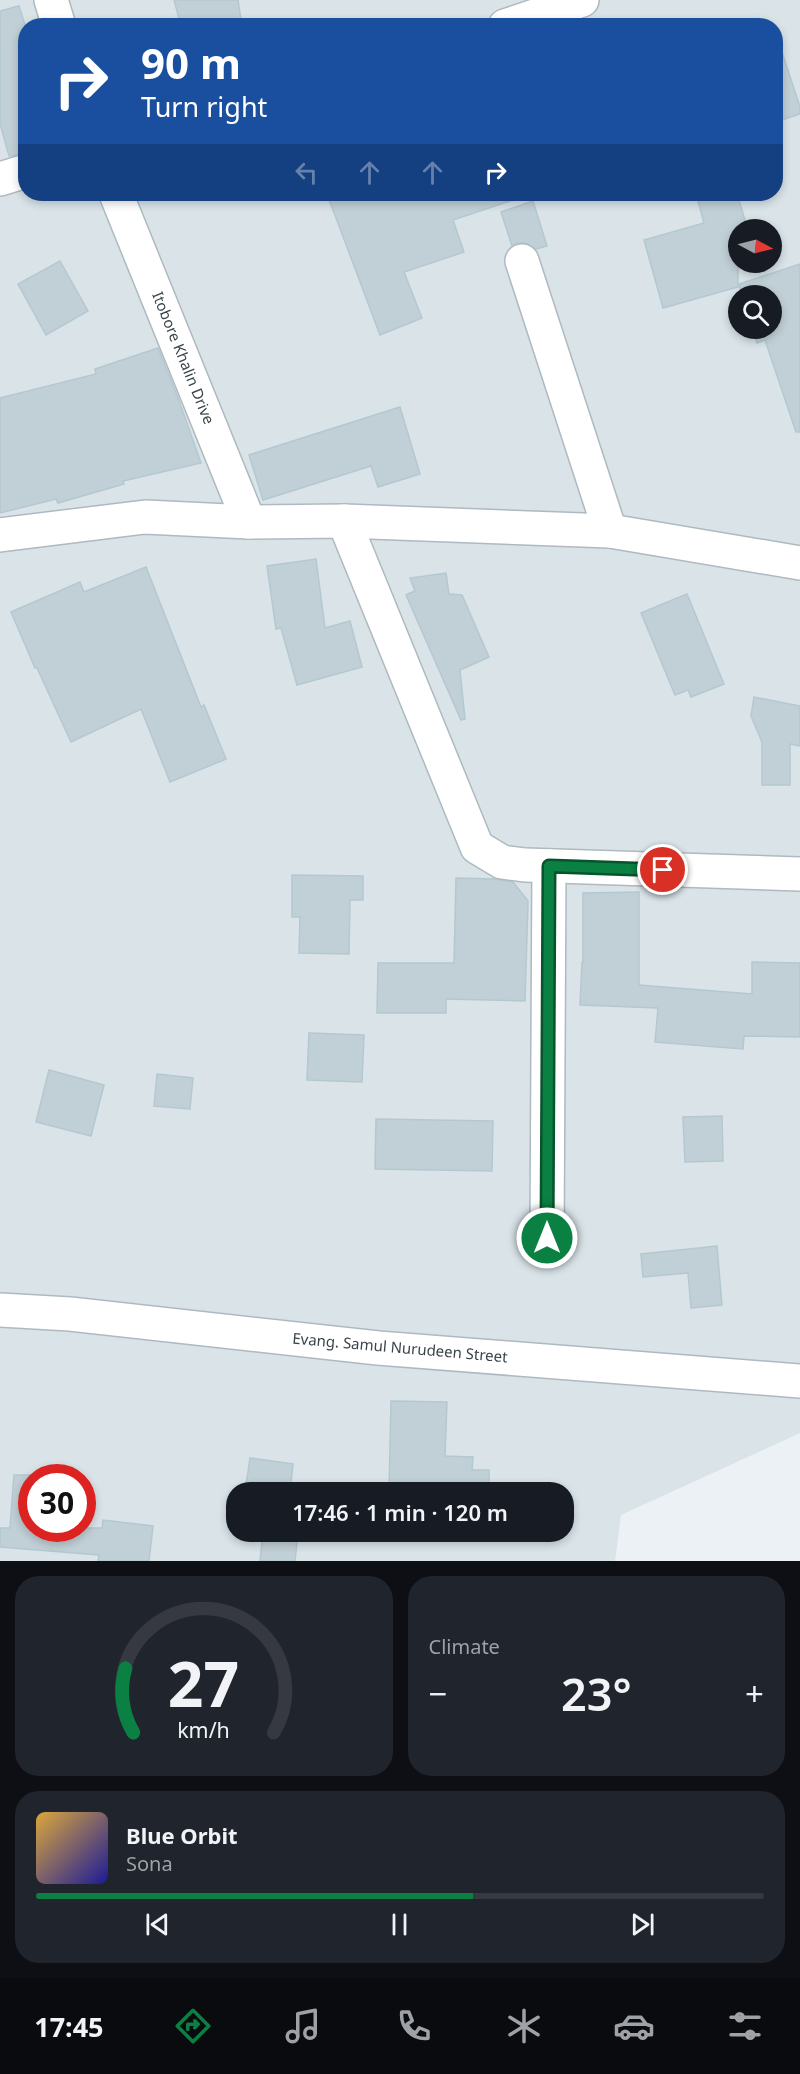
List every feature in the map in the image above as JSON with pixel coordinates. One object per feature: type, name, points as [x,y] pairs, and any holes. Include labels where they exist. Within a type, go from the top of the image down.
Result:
[{"type":"street","points":[[51,0],[57,18]]},
{"type":"street","points":[[529,18],[582,0]]},
{"type":"street","points":[[0,179],[18,173]]},
{"type":"street","name":"Itobore Khalin Drive","points":[[119,201],[249,522]]},
{"type":"street","points":[[522,261],[610,531]]},
{"type":"street","points":[[0,535],[145,517],[249,522],[344,521],[610,531],[800,563]]},
{"type":"street","points":[[344,521],[477,848],[502,862],[549,866],[800,874]]},
{"type":"street","points":[[547,1238],[549,866]]},
{"type":"street","name":"Evang. Samul Nurudeen Street","points":[[0,1310],[70,1314],[378,1348],[800,1381]]},
{"type":"shaded area","points":[[0,0],[800,0],[800,1433],[621,1515],[615,1561],[0,1561]]},
{"type":"building","points":[[174,0],[238,0],[241,18],[179,18]]},
{"type":"building","points":[[19,6],[23,18],[18,18],[18,154],[9,156],[0,124],[0,11]]},
{"type":"building","points":[[783,55],[800,107],[800,114],[783,120]]},
{"type":"building","points":[[330,201],[510,201],[453,220],[464,252],[404,272],[422,318],[380,335]]},
{"type":"building","points":[[533,201],[547,246],[536,249],[525,243],[517,243],[512,246],[501,212]]},
{"type":"building","points":[[698,201],[739,201],[745,219],[728,219],[728,273],[738,273],[738,285],[728,285],[728,290],[663,308],[644,240],[704,223]]},
{"type":"building","points":[[60,261],[88,311],[46,335],[18,284]]},
{"type":"building","points":[[800,264],[800,432],[796,432],[765,340],[757,343],[756,339],[782,339],[782,285],[739,284],[773,273],[782,273],[782,270]]},
{"type":"building","points":[[158,348],[201,463],[123,481],[124,484],[58,503],[56,499],[0,513],[0,398],[96,374],[95,369]]},
{"type":"building","points":[[400,407],[420,474],[378,487],[371,466],[263,500],[249,455]]},
{"type":"building","points":[[316,559],[325,628],[350,621],[362,667],[297,685],[281,628],[276,629],[267,566]]},
{"type":"building","points":[[146,567],[201,707],[204,705],[226,759],[170,782],[141,709],[71,742],[11,612],[80,582],[84,592]]},
{"type":"building","points":[[446,573],[449,594],[462,595],[489,657],[460,670],[465,719],[461,720],[406,595],[415,591],[410,578]]},
{"type":"building","points":[[687,594],[724,684],[691,697],[688,690],[675,695],[641,613]]},
{"type":"building","points":[[754,697],[800,706],[800,746],[790,744],[790,785],[762,785],[762,742],[751,716]]},
{"type":"building","points":[[292,875],[363,876],[363,900],[350,900],[349,954],[299,953],[300,917],[292,917]]},
{"type":"building","points":[[456,878],[513,882],[528,901],[525,1001],[446,999],[446,1013],[377,1013],[378,963],[454,963]]},
{"type":"building","points":[[639,892],[639,985],[752,994],[752,962],[800,963],[800,1037],[744,1036],[743,1049],[655,1042],[658,1008],[580,1005],[583,962],[583,893]]},
{"type":"building","points":[[309,1033],[364,1035],[362,1082],[307,1080]]},
{"type":"building","points":[[49,1070],[104,1085],[91,1136],[36,1122]]},
{"type":"building","points":[[157,1074],[193,1078],[190,1109],[154,1106]]},
{"type":"building","points":[[722,1116],[723,1161],[685,1162],[683,1117]]},
{"type":"building","points":[[376,1119],[493,1121],[492,1171],[375,1169]]},
{"type":"building","points":[[717,1246],[722,1305],[691,1308],[688,1273],[643,1277],[641,1254]]},
{"type":"building","points":[[391,1401],[447,1402],[445,1456],[473,1457],[472,1470],[489,1470],[489,1482],[389,1482]]},
{"type":"building","points":[[250,1458],[293,1464],[291,1482],[246,1482]]},
{"type":"building","points":[[14,1475],[18,1475],[18,1542],[96,1542],[96,1528],[102,1528],[103,1520],[153,1526],[149,1561],[98,1561],[99,1555],[0,1547],[0,1528],[10,1528]]},
{"type":"building","points":[[262,1542],[297,1542],[295,1561],[260,1561]]},
{"type":"route","points":[[547,1238],[549,866],[663,870]]}]
